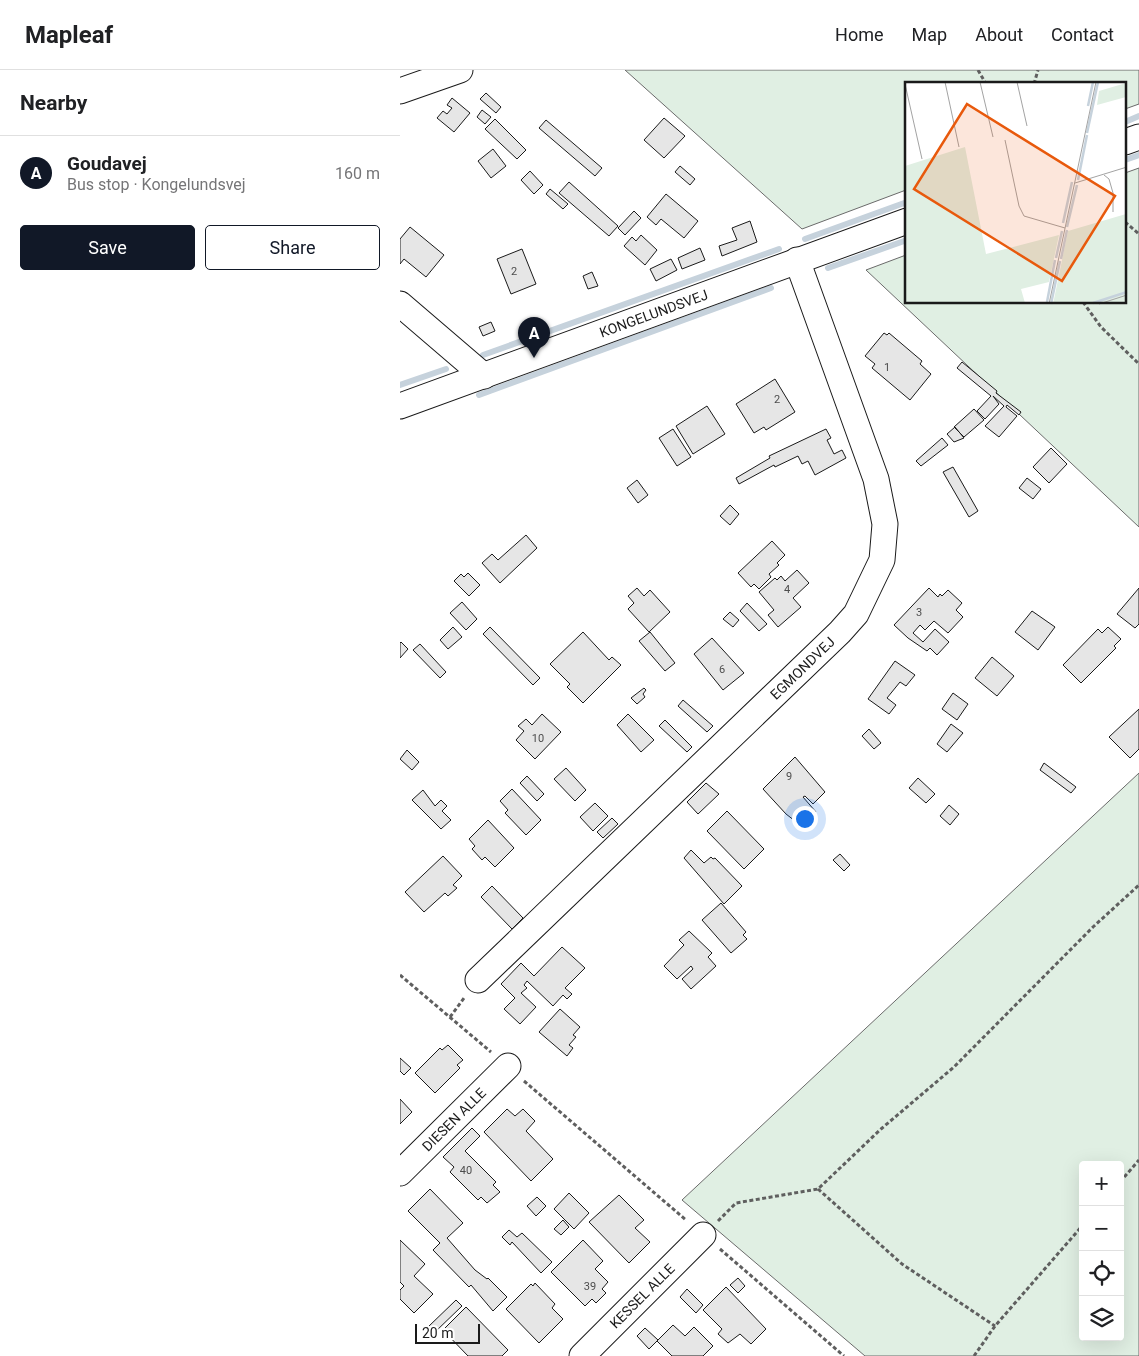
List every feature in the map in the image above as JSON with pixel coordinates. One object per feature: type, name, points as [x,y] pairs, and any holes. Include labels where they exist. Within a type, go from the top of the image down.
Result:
[{"type":"street","points":[[400,91],[460,70]]},
{"type":"street","points":[[1126,142],[1139,137]]},
{"type":"street","name":"KONGELUNDSVEJ","points":[[400,406],[905,220]]},
{"type":"street","name":"EGMONDVEJ","points":[[478,980],[840,632],[856,614],[882,560],[885,524],[876,479],[797,260]]},
{"type":"street","points":[[400,304],[484,376]]},
{"type":"street","name":"DIESEN ALLE","points":[[400,1173],[507,1066]]},
{"type":"street","name":"KESSEL ALLE","points":[[582,1356],[702,1234]]},
{"type":"path","points":[[978,70],[985,82]]},
{"type":"path","points":[[1126,223],[1139,234]]},
{"type":"path","points":[[1084,304],[1101,327],[1139,364]]},
{"type":"path","points":[[702,1234],[736,1203],[818,1189],[881,1129],[954,1068],[1093,927],[1139,885]]},
{"type":"path","points":[[400,975],[844,1356]]},
{"type":"path","points":[[1124,1177],[1139,1160]]},
{"type":"path","points":[[818,1189],[902,1264],[995,1326]]},
{"type":"path","points":[[974,1356],[995,1326],[1079,1230]]},
{"type":"green space","points":[[625,70],[1139,70],[1139,104],[1126,109],[1126,82],[905,82],[905,190],[802,229]]},
{"type":"green space","points":[[1139,168],[1139,527],[866,270],[905,255],[905,304],[1126,304],[1126,173]]},
{"type":"green space","points":[[1139,773],[1139,1356],[865,1356],[682,1200]]},
{"type":"building","points":[[486,93],[501,107],[496,113],[480,99]]},
{"type":"building","points":[[452,98],[470,113],[454,132],[437,118],[443,111],[447,114],[452,108],[447,105]]},
{"type":"building","points":[[482,110],[491,117],[485,124],[477,117]]},
{"type":"building","points":[[664,118],[685,136],[664,158],[644,140]]},
{"type":"building","points":[[495,119],[526,150],[517,159],[485,129]]},
{"type":"building","points":[[546,120],[602,168],[595,176],[539,128]]},
{"type":"building","points":[[493,149],[506,166],[491,178],[478,161]]},
{"type":"building","points":[[680,166],[695,179],[690,185],[675,172]]},
{"type":"building","points":[[530,171],[543,185],[534,194],[521,180]]},
{"type":"building","points":[[569,182],[618,226],[609,236],[559,193]]},
{"type":"building","points":[[550,189],[568,204],[563,209],[546,194]]},
{"type":"building","points":[[666,194],[698,221],[684,238],[661,219],[656,225],[647,217]]},
{"type":"building","points":[[634,211],[641,218],[625,235],[618,228]]},
{"type":"building","points":[[750,221],[757,242],[722,256],[719,246],[737,240],[732,228]]},
{"type":"building","points":[[410,227],[444,255],[426,277],[404,259],[400,264],[400,239]]},
{"type":"building","points":[[641,235],[657,250],[645,265],[624,246],[632,237],[636,241]]},
{"type":"building","points":[[700,248],[705,260],[682,269],[678,258]]},
{"type":"building","points":[[522,249],[536,284],[511,294],[497,259]]},
{"type":"building","points":[[671,259],[677,270],[656,281],[650,269]]},
{"type":"building","points":[[592,272],[598,286],[588,289],[583,276]]},
{"type":"building","points":[[491,322],[495,331],[483,336],[479,327]]},
{"type":"building","points":[[884,333],[887,335],[889,333],[922,361],[920,364],[931,374],[910,400],[872,368],[875,364],[865,356]]},
{"type":"building","points":[[962,362],[997,391],[996,393],[1021,412],[1019,415],[1007,405],[1006,407],[1017,416],[999,437],[985,426],[1004,406],[993,396],[999,404],[985,419],[977,411],[991,396],[957,368]]},
{"type":"building","points":[[775,379],[795,412],[766,430],[764,427],[754,433],[736,404]]},
{"type":"building","points":[[707,406],[725,434],[693,454],[676,426]]},
{"type":"building","points":[[974,409],[984,420],[964,437],[954,427]]},
{"type":"building","points":[[955,427],[964,438],[954,442],[947,434]]},
{"type":"building","points":[[673,429],[691,457],[677,466],[659,438]]},
{"type":"building","points":[[826,429],[831,438],[827,440],[834,454],[842,450],[846,458],[815,475],[808,461],[802,464],[798,456],[775,467],[774,465],[739,484],[736,478],[770,458],[769,456]]},
{"type":"building","points":[[942,438],[948,445],[921,466],[916,461]]},
{"type":"building","points":[[1051,448],[1067,464],[1049,483],[1033,467]]},
{"type":"building","points":[[953,467],[978,511],[969,517],[943,472]]},
{"type":"building","points":[[1027,478],[1041,489],[1033,499],[1019,488]]},
{"type":"building","points":[[637,480],[648,495],[638,503],[627,488]]},
{"type":"building","points":[[730,505],[739,514],[730,525],[720,516]]},
{"type":"building","points":[[526,535],[537,548],[500,583],[482,563],[492,554],[498,560]]},
{"type":"building","points":[[772,541],[785,555],[777,563],[779,565],[769,574],[771,577],[759,589],[754,584],[751,587],[738,573]]},
{"type":"building","points":[[797,570],[809,583],[793,598],[801,607],[778,627],[768,615],[774,610],[759,592],[775,578],[777,580],[781,576],[785,581]]},
{"type":"building","points":[[468,573],[480,585],[469,596],[454,581],[461,574],[464,577]]},
{"type":"building","points":[[637,588],[644,596],[650,590],[670,612],[649,632],[628,609],[634,603],[628,596]]},
{"type":"building","points":[[929,588],[938,597],[948,590],[962,603],[956,610],[963,617],[948,633],[934,621],[925,630],[920,625],[913,633],[923,642],[935,629],[949,642],[937,655],[930,648],[927,651],[908,638],[894,625]]},
{"type":"building","points":[[1139,588],[1139,624],[1135,628],[1117,614]]},
{"type":"building","points":[[462,602],[477,619],[466,630],[450,613]]},
{"type":"building","points":[[747,603],[767,624],[759,631],[740,611]]},
{"type":"building","points":[[1032,611],[1055,627],[1038,650],[1015,632]]},
{"type":"building","points":[[730,612],[739,620],[733,627],[723,619]]},
{"type":"building","points":[[453,627],[462,637],[448,649],[440,640]]},
{"type":"building","points":[[490,627],[540,678],[533,685],[483,634]]},
{"type":"building","points":[[1108,627],[1121,639],[1114,646],[1116,648],[1081,683],[1063,665],[1098,629],[1102,633]]},
{"type":"building","points":[[583,632],[609,660],[612,657],[621,665],[583,703],[567,687],[570,684],[550,664]]},
{"type":"building","points":[[650,632],[675,663],[665,671],[639,641]]},
{"type":"building","points":[[712,638],[744,673],[723,690],[694,654]]},
{"type":"building","points":[[400,643],[408,649],[400,658]]},
{"type":"building","points":[[420,644],[446,672],[440,678],[413,650]]},
{"type":"building","points":[[992,657],[1014,676],[997,696],[975,678]]},
{"type":"building","points":[[895,661],[915,675],[906,686],[900,682],[887,698],[896,705],[889,714],[868,699]]},
{"type":"building","points":[[644,688],[646,690],[643,694],[645,697],[637,704],[631,698]]},
{"type":"building","points":[[953,693],[968,704],[957,720],[942,709]]},
{"type":"building","points":[[683,700],[713,726],[707,732],[678,706]]},
{"type":"building","points":[[1139,709],[1139,749],[1130,758],[1109,737]]},
{"type":"building","points":[[542,714],[561,732],[535,759],[516,740],[524,731],[518,726],[526,719],[532,725]]},
{"type":"building","points":[[628,714],[654,740],[641,752],[617,725]]},
{"type":"building","points":[[665,720],[692,747],[687,752],[659,726]]},
{"type":"building","points":[[951,724],[963,733],[947,752],[937,744]]},
{"type":"building","points":[[869,729],[881,743],[874,749],[862,736]]},
{"type":"building","points":[[407,750],[419,762],[412,770],[400,759]]},
{"type":"building","points":[[795,757],[825,792],[813,804],[805,796],[803,797],[816,812],[804,824],[798,818],[795,821],[786,814],[763,789]]},
{"type":"building","points":[[1044,763],[1076,787],[1071,793],[1040,770]]},
{"type":"building","points":[[566,768],[586,790],[575,801],[554,779]]},
{"type":"building","points":[[527,776],[544,794],[537,801],[520,783]]},
{"type":"building","points":[[918,778],[935,794],[926,803],[909,788]]},
{"type":"building","points":[[706,783],[719,794],[698,814],[687,802]]},
{"type":"building","points":[[512,789],[541,820],[526,835],[505,813],[508,810],[500,801]]},
{"type":"building","points":[[423,790],[435,806],[441,800],[447,806],[442,811],[451,820],[441,829],[412,800]]},
{"type":"building","points":[[595,803],[608,816],[593,831],[580,817]]},
{"type":"building","points":[[949,805],[959,814],[950,825],[940,816]]},
{"type":"building","points":[[727,811],[764,849],[744,869],[707,831]]},
{"type":"building","points":[[612,818],[618,824],[603,838],[597,832]]},
{"type":"building","points":[[488,820],[514,848],[495,867],[485,857],[482,860],[472,849],[475,846],[469,839]]},
{"type":"building","points":[[691,850],[704,863],[711,857],[715,858],[742,886],[724,904],[684,858]]},
{"type":"building","points":[[840,854],[850,865],[844,871],[833,860]]},
{"type":"building","points":[[443,856],[462,876],[453,885],[457,888],[448,896],[445,893],[424,912],[405,892]]},
{"type":"building","points":[[492,886],[523,918],[512,929],[481,897]]},
{"type":"building","points":[[721,903],[746,932],[743,935],[747,939],[731,953],[702,920]]},
{"type":"building","points":[[689,931],[712,953],[708,957],[716,966],[691,989],[682,979],[693,969],[691,966],[677,979],[664,966],[684,945],[679,940]]},
{"type":"building","points":[[562,947],[585,968],[565,988],[572,994],[567,999],[563,995],[553,1006],[527,981],[524,985],[527,988],[521,993],[536,1007],[520,1024],[504,1009],[515,998],[501,984],[521,963],[534,976]]},
{"type":"building","points":[[560,1009],[580,1027],[573,1035],[576,1037],[569,1045],[573,1048],[567,1056],[539,1032]]},
{"type":"building","points":[[448,1045],[463,1060],[457,1065],[460,1068],[435,1093],[415,1073],[440,1048],[442,1050]]},
{"type":"building","points":[[400,1058],[411,1068],[404,1075],[400,1071]]},
{"type":"building","points":[[400,1099],[412,1112],[400,1124]]},
{"type":"building","points":[[507,1109],[515,1116],[523,1109],[535,1121],[526,1131],[553,1159],[531,1181],[484,1132]]},
{"type":"building","points":[[472,1128],[480,1136],[465,1151],[496,1182],[493,1185],[500,1192],[487,1203],[481,1197],[478,1200],[450,1172],[454,1167],[443,1157]]},
{"type":"building","points":[[430,1189],[463,1223],[447,1238],[475,1270],[488,1278],[507,1297],[493,1311],[471,1285],[469,1287],[433,1250],[440,1243],[408,1211]]},
{"type":"building","points":[[569,1193],[589,1213],[574,1229],[554,1209]]},
{"type":"building","points":[[619,1195],[644,1220],[635,1228],[650,1242],[629,1263],[589,1222]]},
{"type":"building","points":[[537,1197],[546,1206],[536,1216],[527,1206]]},
{"type":"building","points":[[563,1220],[569,1227],[561,1235],[554,1229]]},
{"type":"building","points":[[509,1230],[517,1237],[522,1233],[552,1262],[541,1273],[512,1242],[510,1245],[502,1237]]},
{"type":"building","points":[[400,1240],[425,1264],[414,1276],[433,1294],[414,1313],[400,1299],[400,1290],[404,1286],[400,1282]]},
{"type":"building","points":[[583,1240],[603,1261],[595,1269],[608,1282],[602,1289],[606,1293],[596,1303],[592,1299],[585,1306],[551,1272]]},
{"type":"building","points":[[738,1278],[745,1286],[738,1293],[730,1285]]},
{"type":"building","points":[[535,1283],[555,1304],[552,1308],[563,1319],[539,1343],[506,1309],[531,1284],[533,1286]]},
{"type":"building","points":[[726,1287],[766,1329],[751,1344],[740,1334],[728,1343],[718,1334],[722,1329],[703,1310]]},
{"type":"building","points":[[687,1289],[703,1305],[696,1313],[680,1297]]},
{"type":"building","points":[[456,1300],[462,1306],[434,1333],[428,1327]]},
{"type":"building","points":[[466,1307],[508,1350],[502,1356],[468,1356],[443,1330]]},
{"type":"building","points":[[673,1325],[685,1336],[694,1327],[713,1346],[703,1356],[672,1356],[657,1341]]},
{"type":"building","points":[[645,1328],[658,1340],[649,1349],[637,1336]]},
{"type":"waterway","points":[[1126,122],[1139,116]]},
{"type":"waterway","points":[[1126,160],[1139,155]]},
{"type":"waterway","points":[[805,239],[905,203]]},
{"type":"waterway","points":[[828,268],[905,241]]},
{"type":"waterway","points":[[483,355],[779,249]]},
{"type":"waterway","points":[[479,395],[771,288]]},
{"type":"waterway","points":[[400,385],[446,369]]},
{"type":"place","name":"Goudavej","points":[[534,358]]}]
